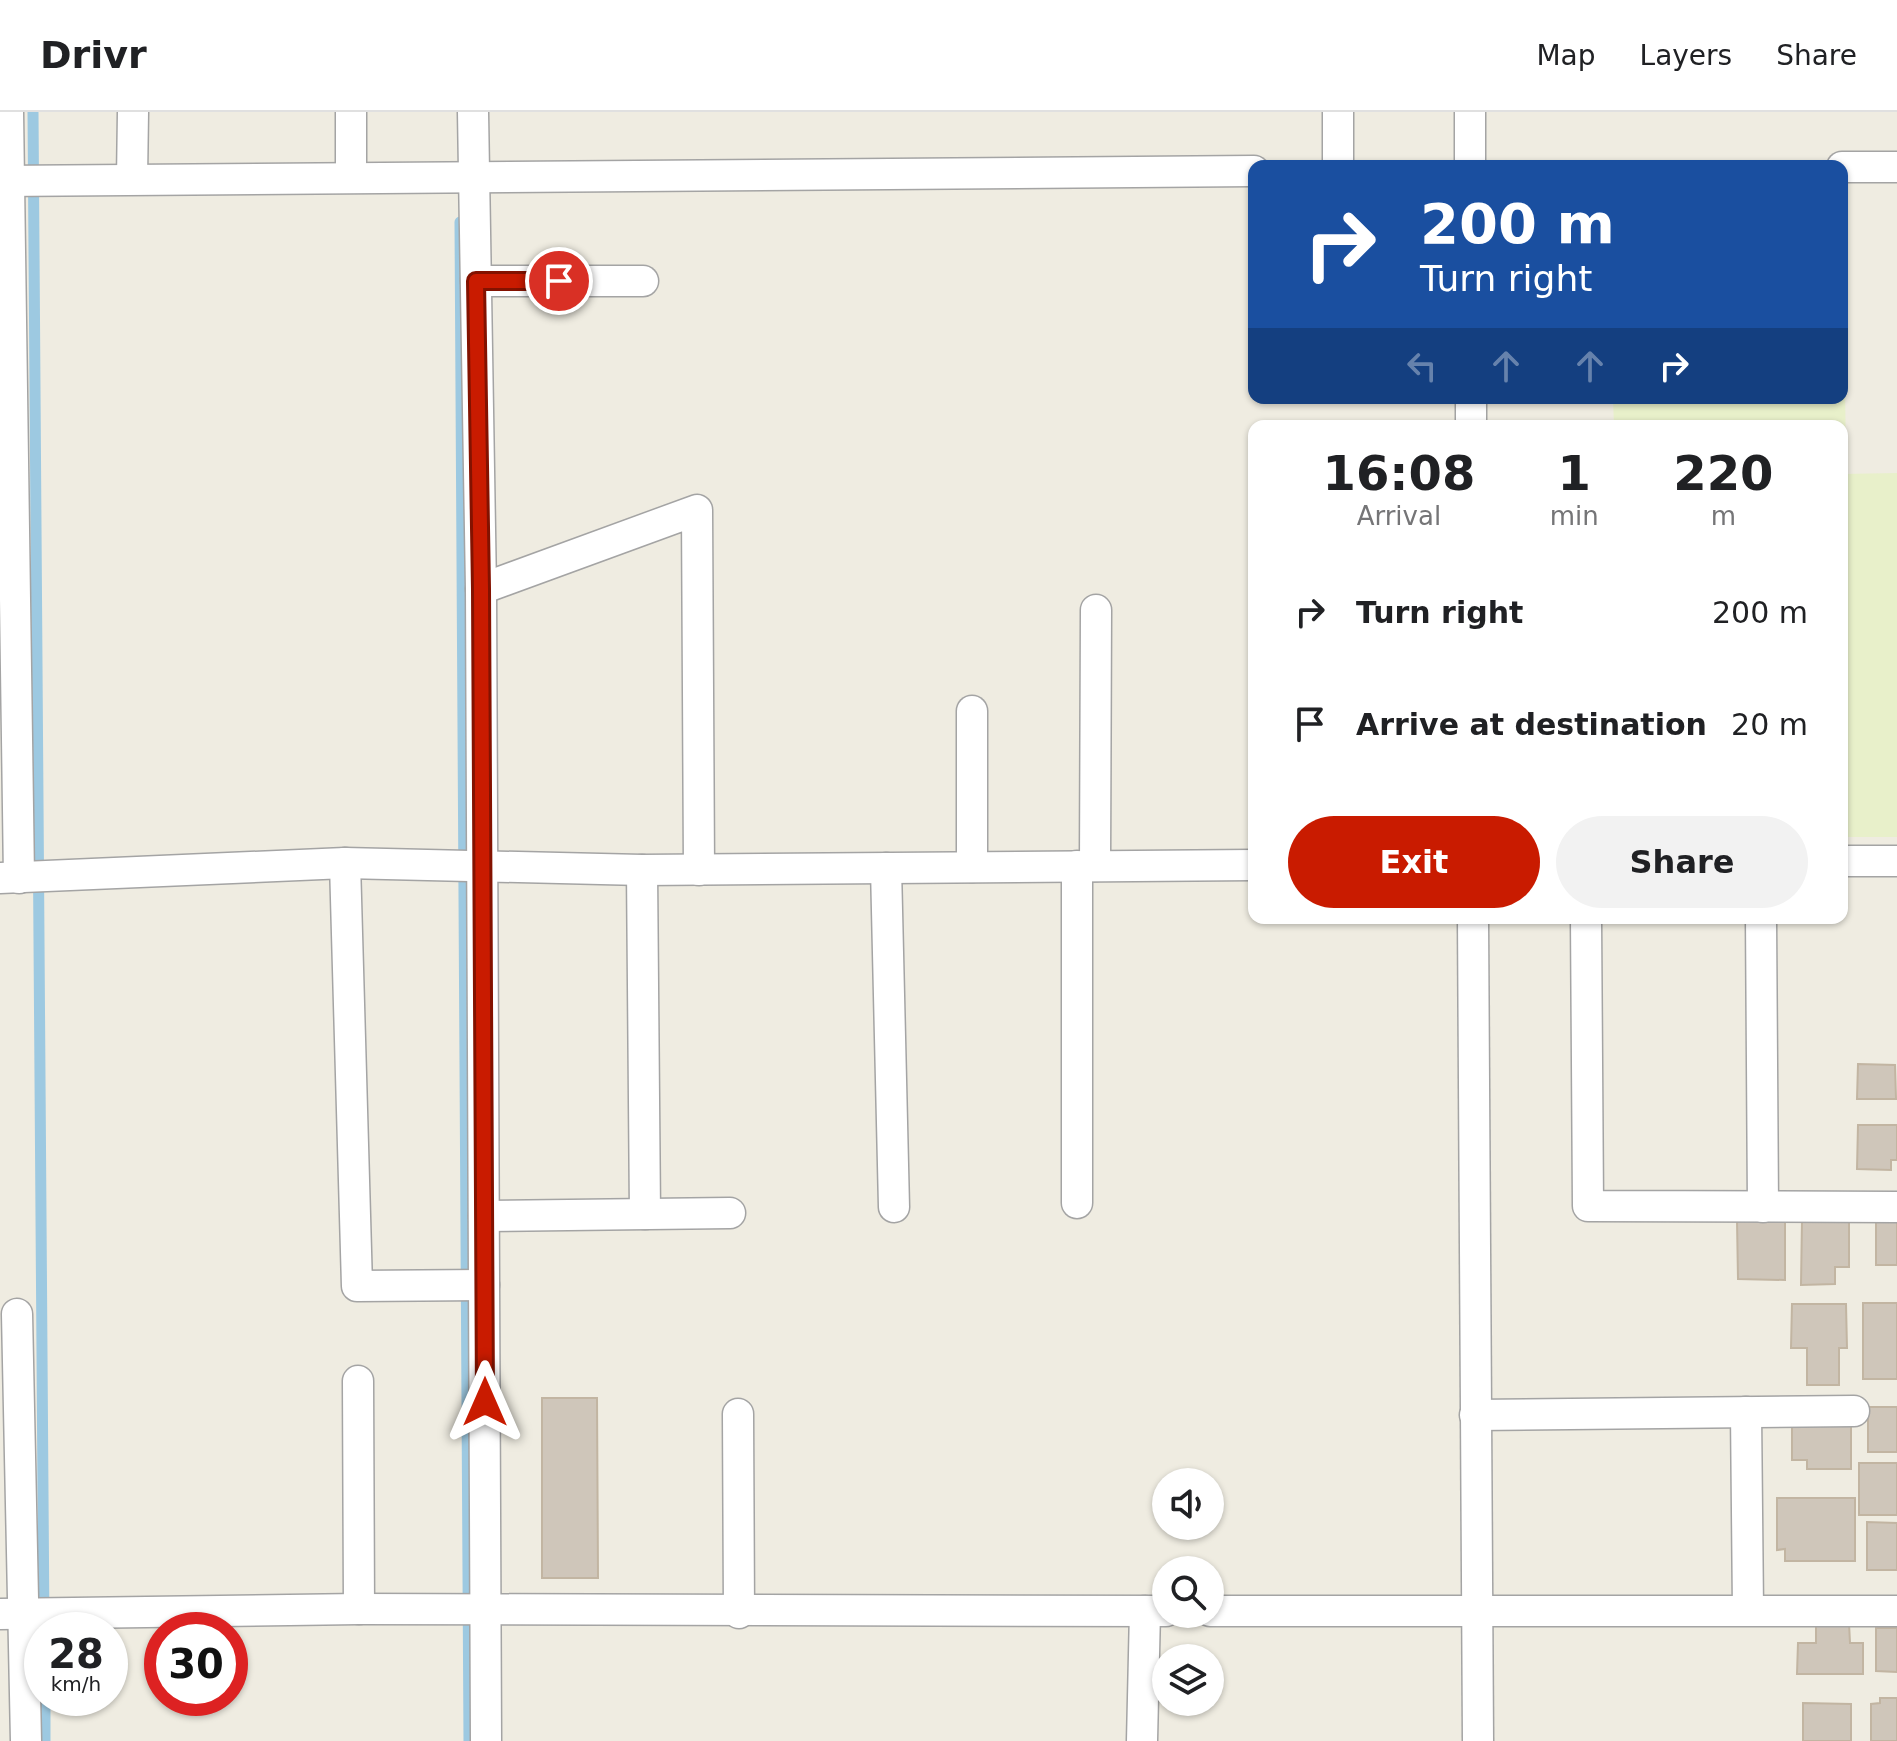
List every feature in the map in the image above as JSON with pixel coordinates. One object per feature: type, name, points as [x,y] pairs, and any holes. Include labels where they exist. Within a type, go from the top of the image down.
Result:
[{"type":"street","points":[[8,112],[20,180],[24,878],[345,863],[642,870],[1248,865]]},
{"type":"street","points":[[132,179],[133,112]]},
{"type":"street","points":[[351,112],[351,177]]},
{"type":"street","points":[[473,112],[465,176],[476,281],[481,589],[468,865],[484,1216],[471,1285],[473,1609],[486,1741]]},
{"type":"street","points":[[1338,112],[1338,160]]},
{"type":"street","points":[[1470,112],[1470,160]]},
{"type":"street","points":[[1848,167],[1897,167]]},
{"type":"street","points":[[20,180],[1248,171]]},
{"type":"street","points":[[476,281],[643,281]]},
{"type":"street","points":[[481,589],[697,510],[699,870]]},
{"type":"street","points":[[1077,1203],[1096,610]]},
{"type":"street","points":[[972,711],[972,867]]},
{"type":"street","points":[[1848,861],[1897,861]]},
{"type":"street","points":[[345,863],[357,1286],[471,1285]]},
{"type":"street","points":[[886,868],[894,1207]]},
{"type":"street","points":[[642,870],[645,1214]]},
{"type":"street","points":[[1473,924],[1478,1741]]},
{"type":"street","points":[[1586,924],[1588,1206],[1897,1207]]},
{"type":"street","points":[[1761,924],[1763,1207]]},
{"type":"street","points":[[484,1216],[730,1213]]},
{"type":"street","points":[[17,1314],[27,1612]]},
{"type":"street","points":[[358,1381],[359,1609]]},
{"type":"street","points":[[1475,1415],[1854,1411]]},
{"type":"street","points":[[1746,1412],[1748,1610]]},
{"type":"street","points":[[738,1414],[739,1613]]},
{"type":"street","points":[[128,1612],[359,1609],[739,1613],[1152,1611]]},
{"type":"street","points":[[1224,1611],[1897,1611]]},
{"type":"street","points":[[1142,1741],[1153,1628]]},
{"type":"street","points":[[26,1716],[26,1741]]},
{"type":"green space","points":[[1613,404],[1845,404],[1845,420],[1614,420]]},
{"type":"green space","points":[[1897,473],[1897,837],[1848,837],[1848,474]]},
{"type":"building","points":[[1858,1064],[1895,1065],[1896,1099],[1857,1099]]},
{"type":"building","points":[[1858,1125],[1897,1125],[1897,1160],[1891,1160],[1891,1170],[1857,1169]]},
{"type":"building","points":[[1737,1220],[1785,1220],[1785,1280],[1738,1279]]},
{"type":"building","points":[[1876,1220],[1897,1220],[1897,1265],[1876,1265]]},
{"type":"building","points":[[1802,1221],[1849,1221],[1849,1267],[1835,1267],[1835,1284],[1801,1285]]},
{"type":"building","points":[[1863,1303],[1897,1303],[1897,1379],[1863,1379]]},
{"type":"building","points":[[1792,1304],[1846,1304],[1847,1348],[1839,1348],[1839,1385],[1807,1385],[1807,1348],[1791,1348]]},
{"type":"building","points":[[542,1398],[597,1398],[598,1578],[542,1578]]},
{"type":"building","points":[[1868,1407],[1897,1407],[1897,1452],[1868,1452]]},
{"type":"building","points":[[1792,1425],[1851,1425],[1851,1469],[1807,1469],[1807,1460],[1792,1460]]},
{"type":"building","points":[[1859,1463],[1897,1463],[1897,1515],[1859,1515]]},
{"type":"building","points":[[1777,1498],[1855,1498],[1855,1561],[1785,1561],[1785,1549],[1777,1550]]},
{"type":"building","points":[[1867,1522],[1897,1523],[1897,1570],[1867,1570]]},
{"type":"building","points":[[1816,1623],[1849,1623],[1850,1643],[1863,1643],[1863,1674],[1797,1674],[1798,1643],[1816,1643]]},
{"type":"building","points":[[1876,1628],[1897,1628],[1897,1672],[1876,1671]]},
{"type":"building","points":[[1880,1698],[1897,1698],[1897,1741],[1871,1741],[1871,1704],[1880,1703]]},
{"type":"building","points":[[1803,1703],[1851,1704],[1851,1741],[1803,1741]]},
{"type":"waterway","points":[[33,112],[44,1612]]},
{"type":"waterway","points":[[460,222],[469,1741]]},
{"type":"waterway","points":[[45,1716],[45,1741]]},
{"type":"route","points":[[485,1402],[481,589],[476,281],[559,281]]}]
